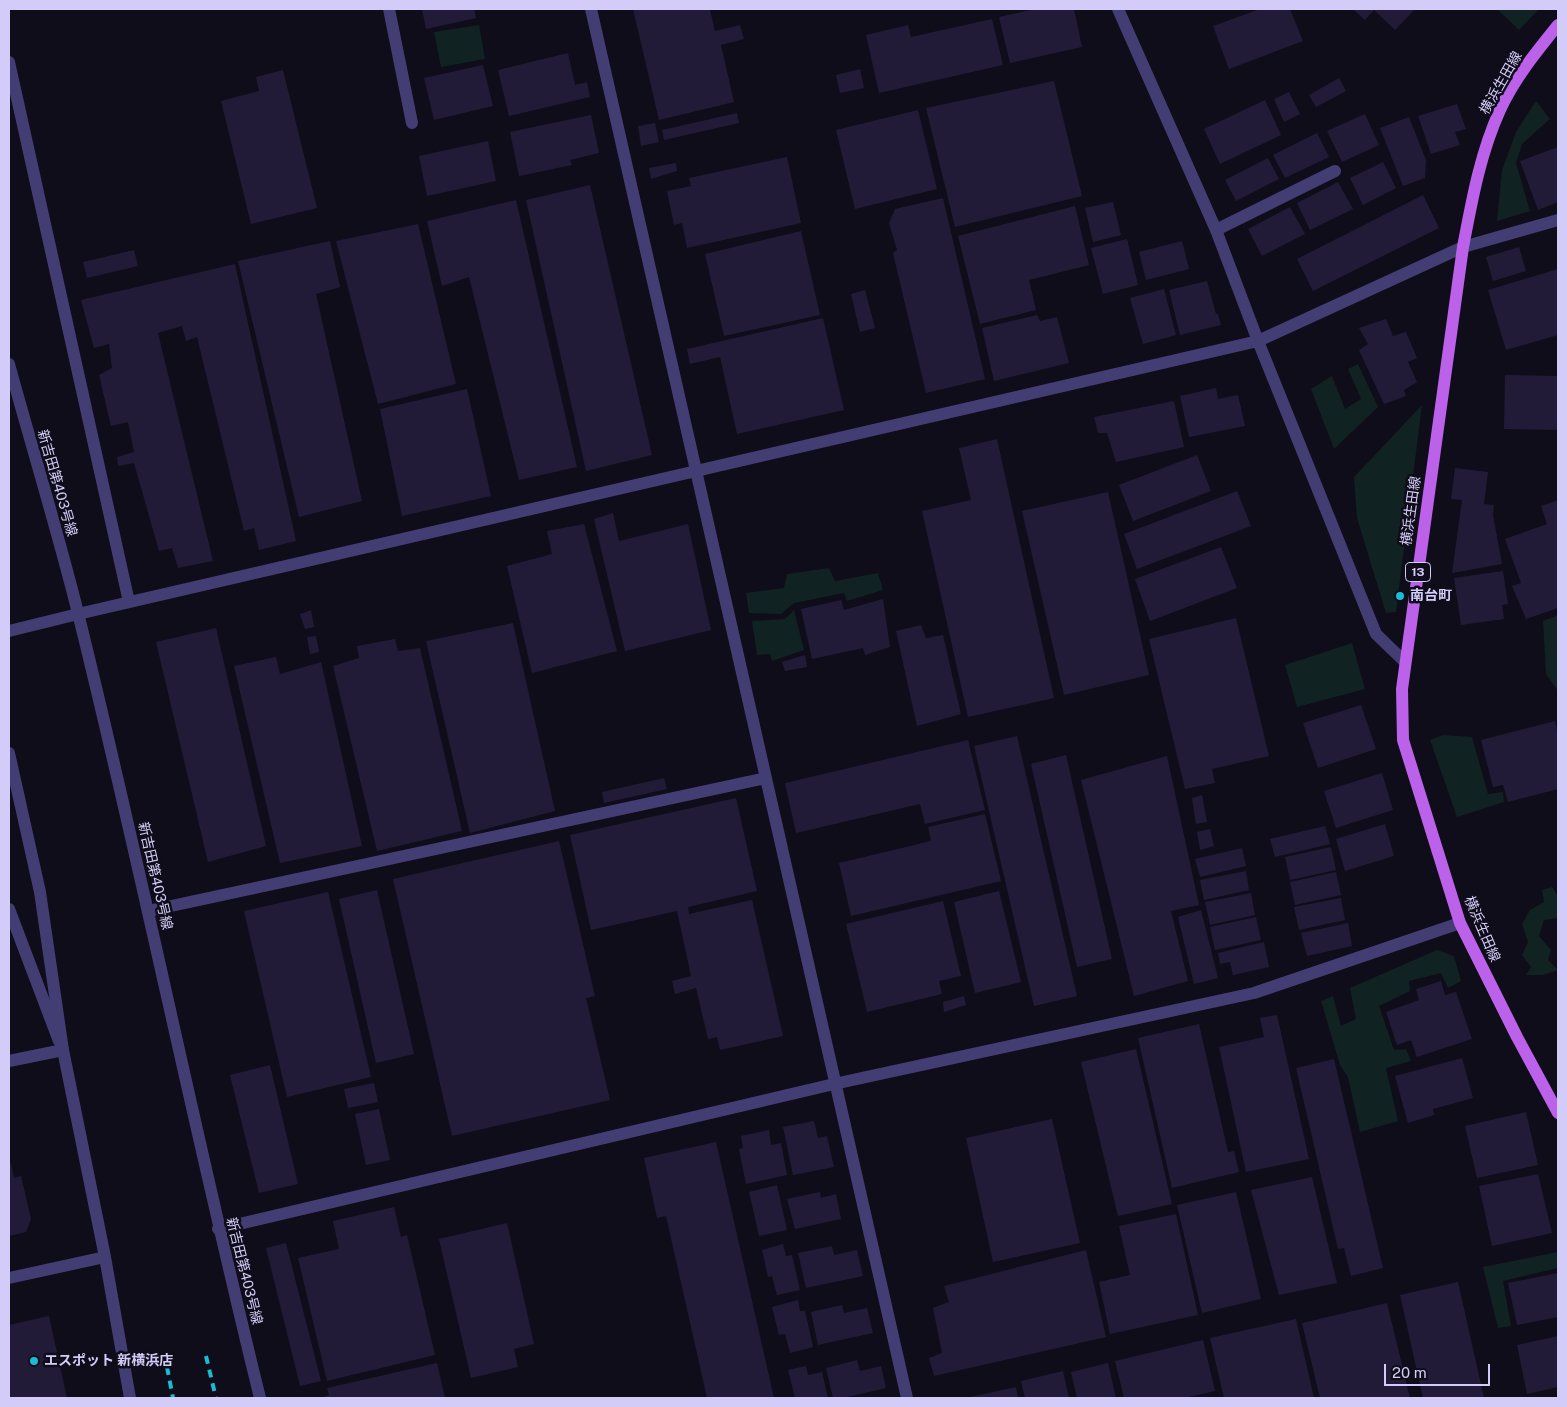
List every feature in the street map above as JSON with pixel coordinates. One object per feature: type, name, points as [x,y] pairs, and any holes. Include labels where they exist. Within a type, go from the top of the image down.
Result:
[{"type":"main road","name":"横浜生田線","points":[[1558,24],[1520,75],[1500,109],[1485,149],[1474,191],[1463,247],[1402,689],[1402,740],[1460,923],[1517,1037],[1558,1113]]},
{"type":"street","points":[[389,9],[412,123]]},
{"type":"street","points":[[590,9],[907,1398]]},
{"type":"street","points":[[1118,9],[1216,230],[1258,341],[1376,634],[1405,662]]},
{"type":"street","points":[[9,62],[129,602]]},
{"type":"street","points":[[1216,230],[1335,171]]},
{"type":"street","points":[[9,631],[1258,341],[1463,247],[1558,220]]},
{"type":"street","name":"新吉田第403号線","points":[[9,364],[78,614],[148,911],[218,1229],[260,1398]]},
{"type":"street","points":[[9,753],[40,892],[63,1050],[105,1257],[130,1398]]},
{"type":"street","points":[[148,911],[766,778]]},
{"type":"street","points":[[9,908],[63,1050]]},
{"type":"street","points":[[218,1229],[834,1084],[1254,993],[1460,923]]},
{"type":"street","points":[[9,1061],[63,1050]]},
{"type":"street","points":[[9,1278],[105,1257]]},
{"type":"shaded area","points":[[1497,9],[1539,9],[1519,30]]},
{"type":"shaded area","points":[[479,25],[485,59],[441,67],[434,32]]},
{"type":"shaded area","points":[[1536,101],[1550,119],[1522,144],[1516,163],[1530,211],[1497,221],[1502,170],[1516,132]]},
{"type":"shaded area","points":[[1358,364],[1378,407],[1334,449],[1311,389],[1332,376],[1345,409],[1361,399],[1348,369]]},
{"type":"shaded area","points":[[1422,405],[1396,612],[1386,613],[1357,518],[1354,477]]},
{"type":"shaded area","points":[[829,568],[835,581],[878,573],[883,590],[847,601],[844,593],[794,603],[781,614],[749,613],[746,593],[784,588],[787,574]]},
{"type":"shaded area","points":[[794,610],[804,650],[772,661],[770,654],[757,655],[752,621],[785,619]]},
{"type":"shaded area","points":[[1558,615],[1558,691],[1546,674],[1543,621]]},
{"type":"shaded area","points":[[1352,643],[1365,689],[1297,707],[1285,665]]},
{"type":"shaded area","points":[[1443,735],[1472,737],[1488,794],[1503,792],[1504,802],[1457,817],[1430,740]]},
{"type":"shaded area","points":[[1552,887],[1558,896],[1558,918],[1544,920],[1539,936],[1551,950],[1548,960],[1558,970],[1543,975],[1526,975],[1531,967],[1522,955],[1528,942],[1522,924],[1530,910],[1544,902],[1542,890]]},
{"type":"shaded area","points":[[1437,950],[1454,956],[1461,981],[1448,988],[1441,973],[1409,981],[1410,991],[1379,1006],[1394,1050],[1406,1049],[1411,1061],[1386,1068],[1398,1121],[1360,1132],[1348,1077],[1340,1065],[1321,1001],[1333,996],[1341,1026],[1356,1019],[1350,988]]},
{"type":"shaded area","points":[[1558,1252],[1558,1268],[1503,1281],[1511,1326],[1498,1328],[1483,1267]]},
{"type":"building","points":[[422,9],[474,9],[476,18],[426,29]]},
{"type":"building","points":[[633,9],[714,9],[710,10],[715,31],[740,25],[744,39],[721,45],[734,102],[659,120]]},
{"type":"building","points":[[1035,9],[1074,9],[1082,47],[1010,63],[999,17]]},
{"type":"building","points":[[1260,9],[1290,9],[1303,41],[1229,69],[1213,26]]},
{"type":"building","points":[[1353,9],[1415,9],[1395,30],[1374,10],[1365,20]]},
{"type":"building","points":[[992,19],[1003,65],[879,93],[866,35],[908,25],[911,37]]},
{"type":"building","points":[[568,53],[575,85],[587,82],[590,97],[509,116],[498,70]]},
{"type":"building","points":[[483,65],[493,106],[434,120],[424,78]]},
{"type":"building","points":[[860,69],[864,88],[840,93],[836,75]]},
{"type":"building","points":[[283,70],[317,208],[251,224],[221,101],[259,91],[256,77]]},
{"type":"building","points":[[1339,78],[1346,91],[1316,107],[1309,95]]},
{"type":"building","points":[[1054,81],[1082,196],[955,227],[926,108]]},
{"type":"building","points":[[1289,92],[1300,114],[1284,122],[1274,99]]},
{"type":"building","points":[[1265,100],[1281,135],[1220,164],[1204,129]]},
{"type":"building","points":[[1457,104],[1466,129],[1455,132],[1460,145],[1431,154],[1418,116]]},
{"type":"building","points":[[918,110],[937,189],[855,209],[836,130]]},
{"type":"building","points":[[737,113],[739,123],[664,140],[662,130]]},
{"type":"building","points":[[1365,114],[1379,145],[1342,162],[1327,131]]},
{"type":"building","points":[[591,115],[599,153],[570,160],[572,165],[519,176],[510,132]]},
{"type":"building","points":[[1409,117],[1426,160],[1425,178],[1403,186],[1380,128]]},
{"type":"building","points":[[655,123],[659,142],[641,146],[638,126]]},
{"type":"building","points":[[1317,133],[1329,157],[1285,178],[1273,155]]},
{"type":"building","points":[[488,141],[496,181],[427,196],[419,156]]},
{"type":"building","points":[[1558,147],[1558,202],[1538,210],[1520,161]]},
{"type":"building","points":[[787,157],[801,223],[687,248],[682,223],[674,225],[667,191],[691,186],[689,178]]},
{"type":"building","points":[[1268,158],[1279,179],[1236,201],[1225,180]]},
{"type":"building","points":[[1383,162],[1396,188],[1363,205],[1350,178]]},
{"type":"building","points":[[676,163],[677,171],[651,179],[649,168]]},
{"type":"building","points":[[1338,182],[1353,209],[1310,230],[1297,203]]},
{"type":"building","points":[[590,185],[652,455],[586,471],[526,200]]},
{"type":"building","points":[[1423,195],[1439,228],[1313,291],[1297,259]]},
{"type":"building","points":[[943,198],[985,379],[926,393],[893,253],[897,250],[889,223],[895,209]]},
{"type":"building","points":[[516,200],[577,467],[519,480],[469,277],[442,286],[427,221]]},
{"type":"building","points":[[1113,202],[1121,235],[1093,242],[1085,208]]},
{"type":"building","points":[[1075,206],[1089,265],[1029,280],[1036,310],[980,324],[958,236]]},
{"type":"building","points":[[1290,207],[1305,234],[1262,256],[1248,229]]},
{"type":"building","points":[[418,224],[456,384],[378,404],[336,241]]},
{"type":"building","points":[[801,231],[820,315],[724,336],[705,254]]},
{"type":"building","points":[[1127,239],[1138,285],[1103,294],[1091,248]]},
{"type":"building","points":[[330,241],[340,287],[316,294],[362,501],[299,517],[238,261]]},
{"type":"building","points":[[1182,241],[1189,269],[1146,280],[1139,252]]},
{"type":"building","points":[[1519,247],[1526,271],[1493,281],[1486,257]]},
{"type":"building","points":[[134,250],[138,266],[87,278],[83,262]]},
{"type":"building","points":[[235,264],[296,541],[259,550],[254,528],[244,531],[197,337],[186,341],[182,326],[158,333],[213,561],[178,568],[172,548],[159,551],[134,463],[118,466],[117,457],[134,452],[128,422],[111,426],[99,375],[112,368],[109,344],[94,348],[81,300]]},
{"type":"building","points":[[1558,269],[1558,335],[1506,350],[1488,290]]},
{"type":"building","points":[[1207,281],[1221,325],[1180,335],[1169,290]]},
{"type":"building","points":[[1164,289],[1176,335],[1143,344],[1130,298]]},
{"type":"building","points":[[865,290],[875,328],[860,332],[851,294]]},
{"type":"building","points":[[1037,315],[1040,321],[1057,317],[1069,363],[994,381],[982,328]]},
{"type":"building","points":[[823,318],[844,410],[737,434],[720,357],[690,364],[687,349]]},
{"type":"building","points":[[1386,319],[1393,336],[1406,332],[1417,358],[1408,362],[1417,382],[1404,390],[1406,396],[1384,404],[1359,350],[1368,344],[1359,328]]},
{"type":"building","points":[[1505,375],[1558,376],[1558,430],[1504,429]]},
{"type":"building","points":[[1216,388],[1218,399],[1238,395],[1245,426],[1189,437],[1180,396]]},
{"type":"building","points":[[467,389],[491,496],[402,516],[380,409]]},
{"type":"building","points":[[1174,401],[1184,447],[1116,462],[1107,433],[1098,433],[1094,417]]},
{"type":"building","points":[[997,439],[1054,698],[968,717],[922,511],[971,500],[959,448]]},
{"type":"building","points":[[1197,455],[1211,491],[1133,521],[1119,485]]},
{"type":"building","points":[[1455,468],[1488,472],[1484,504],[1494,505],[1493,515],[1502,564],[1452,573],[1462,500],[1451,499]]},
{"type":"building","points":[[1237,491],[1251,526],[1137,569],[1124,534]]},
{"type":"building","points":[[1108,492],[1149,675],[1064,695],[1022,511]]},
{"type":"building","points":[[1558,500],[1558,608],[1526,619],[1512,586],[1521,583],[1505,539],[1547,524],[1541,506]]},
{"type":"building","points":[[613,513],[619,541],[688,524],[711,630],[625,651],[594,519]]},
{"type":"building","points":[[584,524],[617,651],[532,673],[507,566],[552,554],[547,531]]},
{"type":"building","points":[[1221,547],[1237,588],[1150,621],[1135,579]]},
{"type":"building","points":[[1503,571],[1508,604],[1502,605],[1504,619],[1461,625],[1454,578]]},
{"type":"building","points":[[883,599],[890,647],[865,655],[863,648],[812,659],[801,609],[841,600],[844,610]]},
{"type":"building","points":[[311,610],[314,627],[305,629],[300,614]]},
{"type":"building","points":[[1236,618],[1269,756],[1212,769],[1215,783],[1185,789],[1149,639]]},
{"type":"building","points":[[513,623],[555,811],[470,833],[426,641]]},
{"type":"building","points":[[921,625],[926,638],[943,635],[961,714],[917,726],[896,631]]},
{"type":"building","points":[[216,628],[266,846],[208,862],[156,642]]},
{"type":"building","points":[[316,636],[319,652],[310,654],[307,637]]},
{"type":"building","points":[[395,639],[398,651],[420,648],[462,831],[377,851],[333,666],[359,658],[357,646]]},
{"type":"building","points":[[805,655],[807,667],[785,671],[782,662]]},
{"type":"building","points":[[276,657],[280,674],[321,662],[362,846],[280,863],[234,666]]},
{"type":"building","points":[[1361,705],[1376,749],[1318,768],[1303,723]]},
{"type":"building","points":[[1555,721],[1558,736],[1558,789],[1508,802],[1503,785],[1493,787],[1481,740]]},
{"type":"building","points":[[1017,736],[1077,996],[1034,1006],[974,746]]},
{"type":"building","points":[[968,740],[985,810],[925,824],[920,804],[796,833],[785,783]]},
{"type":"building","points":[[1066,755],[1112,959],[1077,967],[1031,764]]},
{"type":"building","points":[[1167,756],[1199,905],[1171,911],[1188,981],[1134,996],[1081,780]]},
{"type":"building","points":[[1382,773],[1393,810],[1336,828],[1324,791]]},
{"type":"building","points":[[664,778],[667,789],[604,803],[602,792]]},
{"type":"building","points":[[1202,795],[1207,822],[1196,824],[1192,798]]},
{"type":"building","points":[[736,798],[757,891],[688,907],[689,914],[752,900],[783,1036],[720,1050],[717,1037],[708,1039],[696,988],[675,994],[672,981],[691,976],[677,911],[591,930],[570,835]]},
{"type":"building","points":[[985,814],[1001,881],[851,916],[839,863],[931,841],[928,827]]},
{"type":"building","points":[[1385,824],[1394,856],[1345,871],[1336,839]]},
{"type":"building","points":[[1325,826],[1330,844],[1275,857],[1270,839]]},
{"type":"building","points":[[1210,829],[1214,846],[1200,850],[1197,832]]},
{"type":"building","points":[[559,841],[595,996],[586,998],[610,1100],[452,1136],[393,879]]},
{"type":"building","points":[[1331,847],[1336,870],[1290,880],[1285,857]]},
{"type":"building","points":[[1242,848],[1246,866],[1200,877],[1195,859]]},
{"type":"building","points":[[1246,871],[1249,890],[1204,900],[1200,880]]},
{"type":"building","points":[[1336,872],[1341,895],[1295,905],[1290,882]]},
{"type":"building","points":[[377,890],[414,1054],[376,1063],[339,899]]},
{"type":"building","points":[[999,891],[1021,982],[975,993],[954,902]]},
{"type":"building","points":[[328,892],[371,1077],[287,1097],[244,911]]},
{"type":"building","points":[[1251,893],[1255,915],[1210,925],[1205,902]]},
{"type":"building","points":[[1341,898],[1345,920],[1299,930],[1294,907]]},
{"type":"building","points":[[943,901],[961,976],[939,981],[942,994],[867,1012],[846,924]]},
{"type":"building","points":[[1201,910],[1218,978],[1194,984],[1178,917]]},
{"type":"building","points":[[1256,917],[1261,940],[1215,950],[1210,927]]},
{"type":"building","points":[[1348,923],[1352,946],[1307,956],[1301,933]]},
{"type":"building","points":[[1264,942],[1269,967],[1233,975],[1230,962],[1220,964],[1218,953]]},
{"type":"building","points":[[1441,981],[1445,995],[1456,992],[1472,1039],[1417,1057],[1411,1040],[1397,1045],[1386,1012],[1419,1000],[1416,989]]},
{"type":"building","points":[[964,996],[966,1005],[944,1012],[943,1002]]},
{"type":"building","points":[[1277,1015],[1309,1159],[1246,1172],[1219,1047],[1264,1037],[1260,1018]]},
{"type":"building","points":[[1199,1024],[1228,1152],[1234,1151],[1239,1172],[1172,1188],[1138,1038]]},
{"type":"building","points":[[1136,1049],[1172,1204],[1118,1216],[1081,1062]]},
{"type":"building","points":[[1462,1058],[1473,1098],[1433,1109],[1434,1115],[1408,1123],[1395,1076]]},
{"type":"building","points":[[1334,1059],[1383,1268],[1351,1276],[1344,1248],[1338,1249],[1296,1068]]},
{"type":"building","points":[[270,1065],[298,1184],[259,1193],[230,1075]]},
{"type":"building","points":[[374,1083],[378,1102],[348,1108],[344,1089]]},
{"type":"building","points":[[379,1109],[390,1160],[366,1165],[355,1114]]},
{"type":"building","points":[[1526,1112],[1538,1165],[1477,1178],[1465,1126]]},
{"type":"building","points":[[1052,1119],[1080,1243],[993,1262],[966,1138]]},
{"type":"building","points":[[814,1121],[818,1138],[827,1136],[834,1167],[793,1175],[783,1127]]},
{"type":"building","points":[[769,1130],[771,1145],[781,1143],[787,1175],[746,1184],[739,1149],[743,1148],[741,1136]]},
{"type":"building","points":[[716,1142],[774,1398],[707,1398],[666,1216],[657,1218],[644,1158]]},
{"type":"building","points":[[11,1163],[14,1178],[21,1176],[31,1219],[26,1232],[9,1236],[9,1164]]},
{"type":"building","points":[[1538,1174],[1552,1233],[1492,1246],[1479,1186]]},
{"type":"building","points":[[1312,1177],[1337,1283],[1279,1295],[1251,1190]]},
{"type":"building","points":[[777,1185],[787,1230],[759,1236],[749,1192]]},
{"type":"building","points":[[820,1192],[821,1198],[836,1194],[841,1219],[795,1229],[787,1199]]},
{"type":"building","points":[[1236,1192],[1261,1299],[1202,1313],[1177,1205]]},
{"type":"building","points":[[394,1207],[401,1237],[407,1235],[435,1355],[327,1381],[298,1258],[339,1249],[333,1221]]},
{"type":"building","points":[[1176,1214],[1198,1315],[1110,1334],[1099,1282],[1130,1275],[1119,1226]]},
{"type":"building","points":[[507,1223],[534,1344],[514,1349],[518,1367],[471,1378],[439,1239]]},
{"type":"building","points":[[286,1243],[321,1381],[300,1386],[266,1248]]},
{"type":"building","points":[[783,1244],[786,1256],[792,1255],[800,1290],[777,1295],[772,1276],[768,1277],[762,1250]]},
{"type":"building","points":[[832,1246],[834,1255],[857,1250],[863,1276],[806,1288],[798,1253]]},
{"type":"building","points":[[1086,1250],[1106,1337],[934,1376],[929,1358],[942,1353],[933,1308],[949,1302],[944,1286]]},
{"type":"building","points":[[1558,1273],[1558,1317],[1517,1325],[1508,1283]]},
{"type":"building","points":[[1458,1282],[1484,1398],[1423,1398],[1400,1295]]},
{"type":"building","points":[[798,1300],[800,1311],[805,1311],[813,1347],[790,1353],[785,1334],[779,1335],[772,1307]]},
{"type":"building","points":[[1387,1303],[1410,1398],[1320,1398],[1302,1323]]},
{"type":"building","points":[[842,1305],[844,1313],[867,1308],[873,1333],[818,1345],[811,1312]]},
{"type":"building","name":"エスポット 新横浜店","points":[[49,1316],[67,1398],[9,1398],[9,1325]]},
{"type":"building","points":[[1296,1319],[1314,1398],[1224,1398],[1210,1338]]},
{"type":"building","points":[[1558,1336],[1558,1387],[1527,1394],[1517,1345]]},
{"type":"building","points":[[1203,1340],[1215,1391],[1184,1398],[1124,1398],[1115,1361]]},
{"type":"building","points":[[857,1360],[860,1371],[881,1366],[886,1388],[843,1398],[833,1398],[826,1368]]},
{"type":"building","points":[[437,1363],[445,1398],[320,1398],[329,1395],[327,1388]]},
{"type":"building","points":[[1108,1363],[1116,1398],[1077,1398],[1071,1372]]},
{"type":"building","points":[[806,1366],[808,1375],[822,1372],[828,1398],[795,1398],[788,1370]]},
{"type":"building","points":[[1063,1371],[1069,1398],[1025,1398],[1021,1381]]},
{"type":"building","points":[[1016,1387],[1018,1398],[970,1398],[970,1397]]},
{"type":"railway","points":[[206,1356],[216,1398]]},
{"type":"railway","points":[[167,1367],[173,1398]]},
{"type":"place","name":"南台町","points":[[1400,596]]},
{"type":"place","name":"エスポット 新横浜店","points":[[34,1361]]}]
